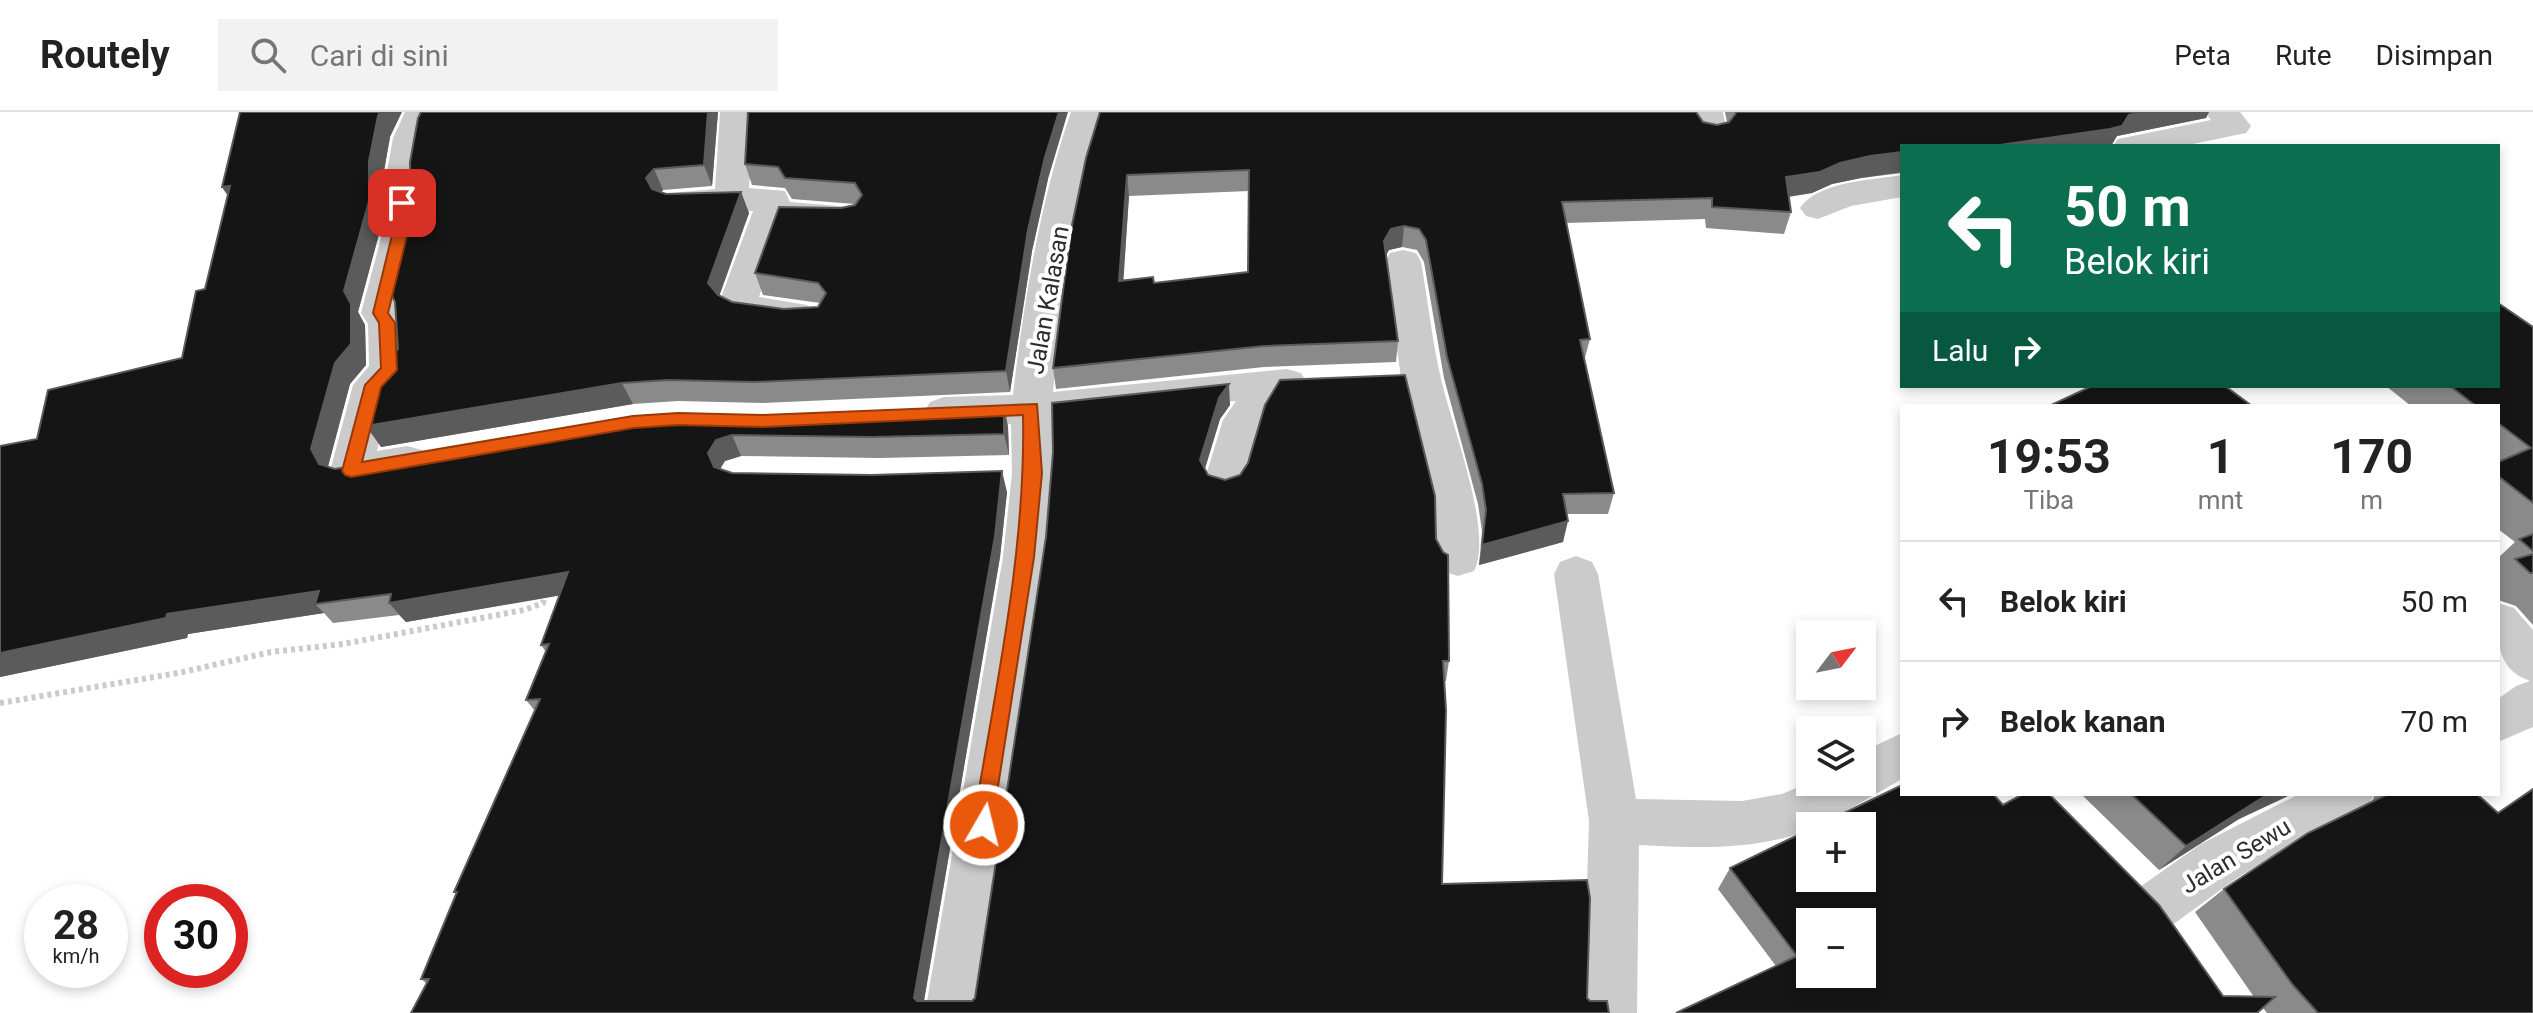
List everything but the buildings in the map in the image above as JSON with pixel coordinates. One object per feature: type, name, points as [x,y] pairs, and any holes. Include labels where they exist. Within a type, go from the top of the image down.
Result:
[{"type":"street","points":[[422,112],[410,138],[402,183],[403,223],[380,313],[387,323],[389,370],[373,385],[351,471],[444,455]]},
{"type":"street","points":[[731,199],[739,118],[737,112]]},
{"type":"street","name":"Jalan Kalasan","points":[[952,1013],[1025,557],[1012,474],[1031,409],[1040,326],[1076,146],[1088,112]]},
{"type":"street","points":[[2140,144],[2234,126],[2222,112]]},
{"type":"street","points":[[1818,208],[1842,197],[1900,186]]},
{"type":"street","points":[[675,201],[773,199],[738,303],[745,308],[811,316]]},
{"type":"street","points":[[770,213],[847,215]]},
{"type":"street","points":[[1403,262],[1406,378],[1456,516],[1458,559]]},
{"type":"street","points":[[910,414],[1031,409],[1264,384],[1327,381]]},
{"type":"street","points":[[1225,482],[1243,420],[1255,406],[1264,384]]},
{"type":"street","points":[[1576,574],[1614,821],[1610,1013]]},
{"type":"street","points":[[2500,623],[2533,663]]},
{"type":"street","points":[[2500,720],[2524,709],[2533,700]]},
{"type":"street","points":[[1876,769],[1900,755]]},
{"type":"street","points":[[1614,821],[1745,823],[1781,818],[1830,796]]},
{"type":"street","name":"Jalan Sewu","points":[[2153,907],[2258,838],[2345,796]]},
{"type":"path","points":[[0,703],[178,673],[271,652],[343,644],[524,610],[543,603],[545,588]]},
{"type":"route","points":[[402,203],[403,223],[380,313],[387,323],[389,370],[373,385],[351,471],[633,422],[678,419],[763,421],[1031,409],[1033,473],[1025,557],[984,825]]}]
